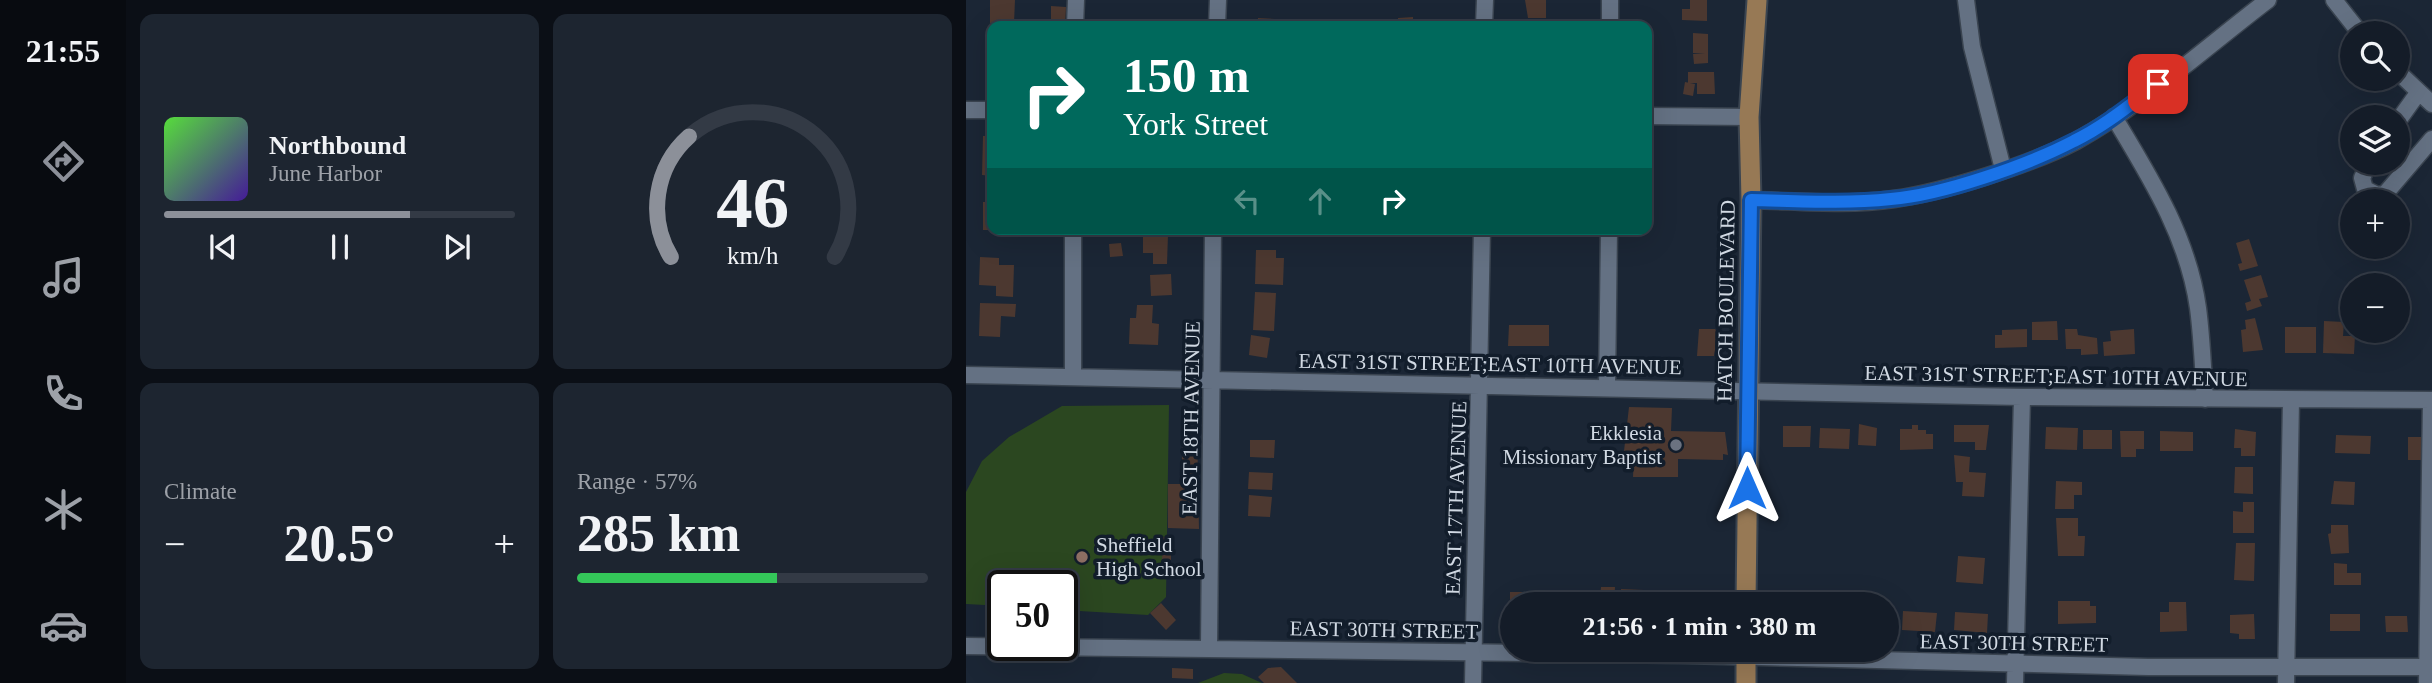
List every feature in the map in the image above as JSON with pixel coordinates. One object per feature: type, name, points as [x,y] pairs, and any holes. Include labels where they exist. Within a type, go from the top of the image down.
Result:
[{"type":"main road","name":"HATCH BOULEVARD","points":[[1746,592],[1746,391],[1751,200],[1749,117],[1757,0]]},
{"type":"main road","points":[[1746,662],[1746,683]]},
{"type":"street","points":[[1075,21],[1076,0]]},
{"type":"street","points":[[1217,21],[1218,0]]},
{"type":"street","points":[[1484,21],[1485,0]]},
{"type":"street","points":[[1610,0],[1610,21]]},
{"type":"street","points":[[1966,0],[1972,47],[2003,169]]},
{"type":"street","points":[[1751,200],[1893,199],[1935,191],[2074,142],[2114,117],[2268,0]]},
{"type":"street","points":[[2334,0],[2351,21]]},
{"type":"street","points":[[2410,85],[2432,104]]},
{"type":"street","points":[[2409,105],[2418,93]]},
{"type":"street","points":[[966,110],[987,110]]},
{"type":"street","points":[[1652,116],[1749,117]]},
{"type":"street","points":[[2114,117],[2159,193],[2182,245],[2198,307],[2205,399]]},
{"type":"street","points":[[2410,165],[2432,139]]},
{"type":"street","points":[[2363,175],[2365,189],[2377,195],[2385,194],[2401,175]]},
{"type":"street","points":[[1073,235],[1073,377]]},
{"type":"street","name":"EAST 18TH AVENUE","points":[[1209,648],[1213,235]]},
{"type":"street","name":"EAST 17TH AVENUE","points":[[1473,683],[1482,235]]},
{"type":"street","points":[[1607,387],[1609,235]]},
{"type":"street","name":"EAST 31ST STREET;EAST 10TH AVENUE","points":[[966,375],[2022,397],[2431,400]]},
{"type":"street","points":[[2015,683],[2022,397]]},
{"type":"street","points":[[2286,683],[2291,400]]},
{"type":"street","points":[[2428,672],[2431,400]]},
{"type":"street","name":"EAST 30TH STREET","points":[[966,646],[1500,653]]},
{"type":"street","name":"EAST 30TH STREET","points":[[1899,660],[2148,675],[2286,666],[2428,672]]},
{"type":"green space","points":[[1169,405],[1166,597],[1148,615],[1078,611],[1078,570],[987,570],[987,605],[966,604],[966,492],[982,461],[1009,437],[1062,406]]},
{"type":"green space","points":[[1224,673],[1242,674],[1262,683],[1198,683]]},
{"type":"building","points":[[990,0],[1015,0],[1014,21],[990,21]]},
{"type":"building","points":[[1525,0],[1546,0],[1546,18],[1528,18]]},
{"type":"building","points":[[1690,0],[1707,0],[1707,21],[1682,20],[1682,9],[1690,9]]},
{"type":"building","points":[[1051,6],[1066,7],[1065,21],[1051,21]]},
{"type":"building","points":[[1413,17],[1413,21],[1398,21],[1398,18]]},
{"type":"building","points":[[1258,18],[1275,19],[1275,21],[1258,21]]},
{"type":"building","points":[[1451,19],[1451,21],[1423,21]]},
{"type":"building","points":[[1693,33],[1708,34],[1708,63],[1694,64],[1693,54],[1705,53],[1693,53]]},
{"type":"building","points":[[1688,72],[1714,72],[1715,94],[1697,94],[1697,83],[1688,83]]},
{"type":"building","points":[[1685,82],[1695,84],[1693,96],[1683,94]]},
{"type":"building","points":[[983,136],[987,136],[987,176],[982,175]]},
{"type":"building","points":[[983,202],[987,202],[987,230],[983,230]]},
{"type":"building","points":[[1143,235],[1168,235],[1167,264],[1153,264],[1153,253],[1143,253]]},
{"type":"building","points":[[2249,239],[2258,266],[2240,271],[2238,264],[2242,263],[2236,243]]},
{"type":"building","points":[[1121,243],[1123,256],[1110,257],[1109,244]]},
{"type":"building","points":[[1256,250],[1276,250],[1276,258],[1284,258],[1283,285],[1255,284]]},
{"type":"building","points":[[980,257],[999,258],[999,265],[1014,265],[1013,297],[996,296],[996,286],[979,285]]},
{"type":"building","points":[[1171,274],[1172,295],[1151,296],[1150,275]]},
{"type":"building","points":[[2261,275],[2268,297],[2259,299],[2262,306],[2247,311],[2245,303],[2251,301],[2244,280]]},
{"type":"building","points":[[1255,292],[1276,293],[1274,331],[1253,330]]},
{"type":"building","points":[[980,303],[1016,304],[1015,317],[1001,316],[1000,337],[979,336]]},
{"type":"building","points":[[1137,305],[1153,305],[1152,323],[1159,324],[1158,345],[1129,344],[1130,318],[1136,318]]},
{"type":"building","points":[[2255,318],[2263,350],[2243,352],[2241,330],[2246,329],[2245,320]]},
{"type":"building","points":[[2057,321],[2058,340],[2032,340],[2032,322]]},
{"type":"building","points":[[2324,321],[2340,322],[2340,343],[2355,343],[2354,354],[2323,353]]},
{"type":"building","points":[[1509,325],[1549,325],[1549,346],[1508,346]]},
{"type":"building","points":[[2285,327],[2316,327],[2316,353],[2285,353]]},
{"type":"building","points":[[1699,329],[1715,329],[1718,333],[1714,356],[1697,356]]},
{"type":"building","points":[[2027,329],[2027,347],[1995,348],[1995,335],[2002,335],[2002,330]]},
{"type":"building","points":[[2065,329],[2077,329],[2078,335],[2097,338],[2098,354],[2081,355],[2081,349],[2066,349]]},
{"type":"building","points":[[2134,329],[2135,354],[2104,356],[2103,342],[2111,341],[2110,331]]},
{"type":"building","points":[[1251,335],[1270,338],[1267,358],[1249,355]]},
{"type":"building","name":"Ekklesia Missionary Baptist","points":[[1629,407],[1672,408],[1671,431],[1725,432],[1728,455],[1723,454],[1723,460],[1678,459],[1678,477],[1633,477],[1634,452],[1624,451]]},
{"type":"building","points":[[1859,424],[1877,428],[1876,446],[1858,445]]},
{"type":"building","points":[[1912,425],[1918,425],[1918,430],[1926,430],[1926,434],[1933,434],[1933,449],[1900,450],[1900,429],[1912,429]]},
{"type":"building","points":[[1954,425],[1989,425],[1986,450],[1975,450],[1975,442],[1954,442]]},
{"type":"building","points":[[1182,426],[1197,427],[1199,529],[1168,528],[1168,484],[1182,484]]},
{"type":"building","points":[[1783,426],[1811,426],[1810,447],[1783,447]]},
{"type":"building","points":[[2046,427],[2078,428],[2077,450],[2045,449]]},
{"type":"building","points":[[1820,428],[1850,429],[1849,449],[1819,448]]},
{"type":"building","points":[[2235,429],[2256,432],[2255,456],[2241,456],[2241,448],[2234,448]]},
{"type":"building","points":[[2083,430],[2112,430],[2112,449],[2083,449]]},
{"type":"building","points":[[2120,431],[2144,431],[2144,449],[2136,449],[2136,457],[2121,457]]},
{"type":"building","points":[[2160,431],[2193,432],[2193,451],[2160,451]]},
{"type":"building","points":[[2336,435],[2371,436],[2370,454],[2335,453]]},
{"type":"building","points":[[2408,437],[2424,437],[2424,460],[2408,460]]},
{"type":"building","points":[[1250,440],[1275,440],[1274,458],[1250,457]]},
{"type":"building","points":[[1954,455],[1970,457],[1969,472],[1986,473],[1984,497],[1962,496],[1963,482],[1956,482]]},
{"type":"building","points":[[2235,467],[2253,467],[2253,494],[2234,493]]},
{"type":"building","points":[[1249,472],[1273,473],[1272,490],[1248,489]]},
{"type":"building","points":[[2056,481],[2082,482],[2082,495],[2074,495],[2074,509],[2055,509]]},
{"type":"building","points":[[2334,481],[2355,482],[2354,505],[2331,504]]},
{"type":"building","points":[[1249,495],[1272,497],[1270,517],[1248,516]]},
{"type":"building","points":[[2243,502],[2254,502],[2254,533],[2233,533],[2233,511],[2243,512]]},
{"type":"building","points":[[2056,518],[2078,518],[2078,536],[2085,536],[2084,556],[2058,556]]},
{"type":"building","points":[[2331,525],[2348,525],[2349,553],[2331,554],[2328,534],[2331,533]]},
{"type":"building","points":[[1163,537],[1171,537],[1171,560],[1162,560]]},
{"type":"building","points":[[2236,543],[2255,543],[2254,581],[2234,580]]},
{"type":"building","points":[[1958,556],[1985,558],[1983,584],[1956,582]]},
{"type":"building","points":[[2334,563],[2347,564],[2347,573],[2361,573],[2361,585],[2334,585]]},
{"type":"building","points":[[1601,587],[1615,587],[1615,592],[1600,592]]},
{"type":"building","points":[[1621,589],[1644,590],[1644,592],[1621,592]]},
{"type":"building","points":[[2058,601],[2090,601],[2090,606],[2096,606],[2096,623],[2058,624]]},
{"type":"building","points":[[2169,602],[2186,602],[2187,631],[2160,632],[2160,612],[2169,612]]},
{"type":"building","points":[[1161,603],[1176,620],[1166,630],[1150,613]]},
{"type":"building","points":[[1903,611],[1937,613],[1935,632],[1902,630]]},
{"type":"building","points":[[1955,612],[1988,614],[1987,633],[1954,630]]},
{"type":"building","points":[[2254,614],[2255,639],[2239,639],[2239,634],[2230,633],[2230,615]]},
{"type":"building","points":[[2330,614],[2360,614],[2360,631],[2330,631]]},
{"type":"building","points":[[2385,616],[2407,616],[2408,632],[2386,632]]},
{"type":"building","points":[[1281,667],[1297,683],[1264,683],[1258,677],[1268,668]]},
{"type":"building","points":[[1172,668],[1193,669],[1193,679],[1172,678]]},
{"type":"place","name":"Ekklesia Missionary Baptist","points":[[1676,445]]},
{"type":"place","name":"Sheffield High School","points":[[1082,557]]},
{"type":"route","points":[[1747,488],[1746,391],[1751,200],[1848,202],[1893,199],[1935,191],[2074,142],[2114,117],[2158,84]]}]
